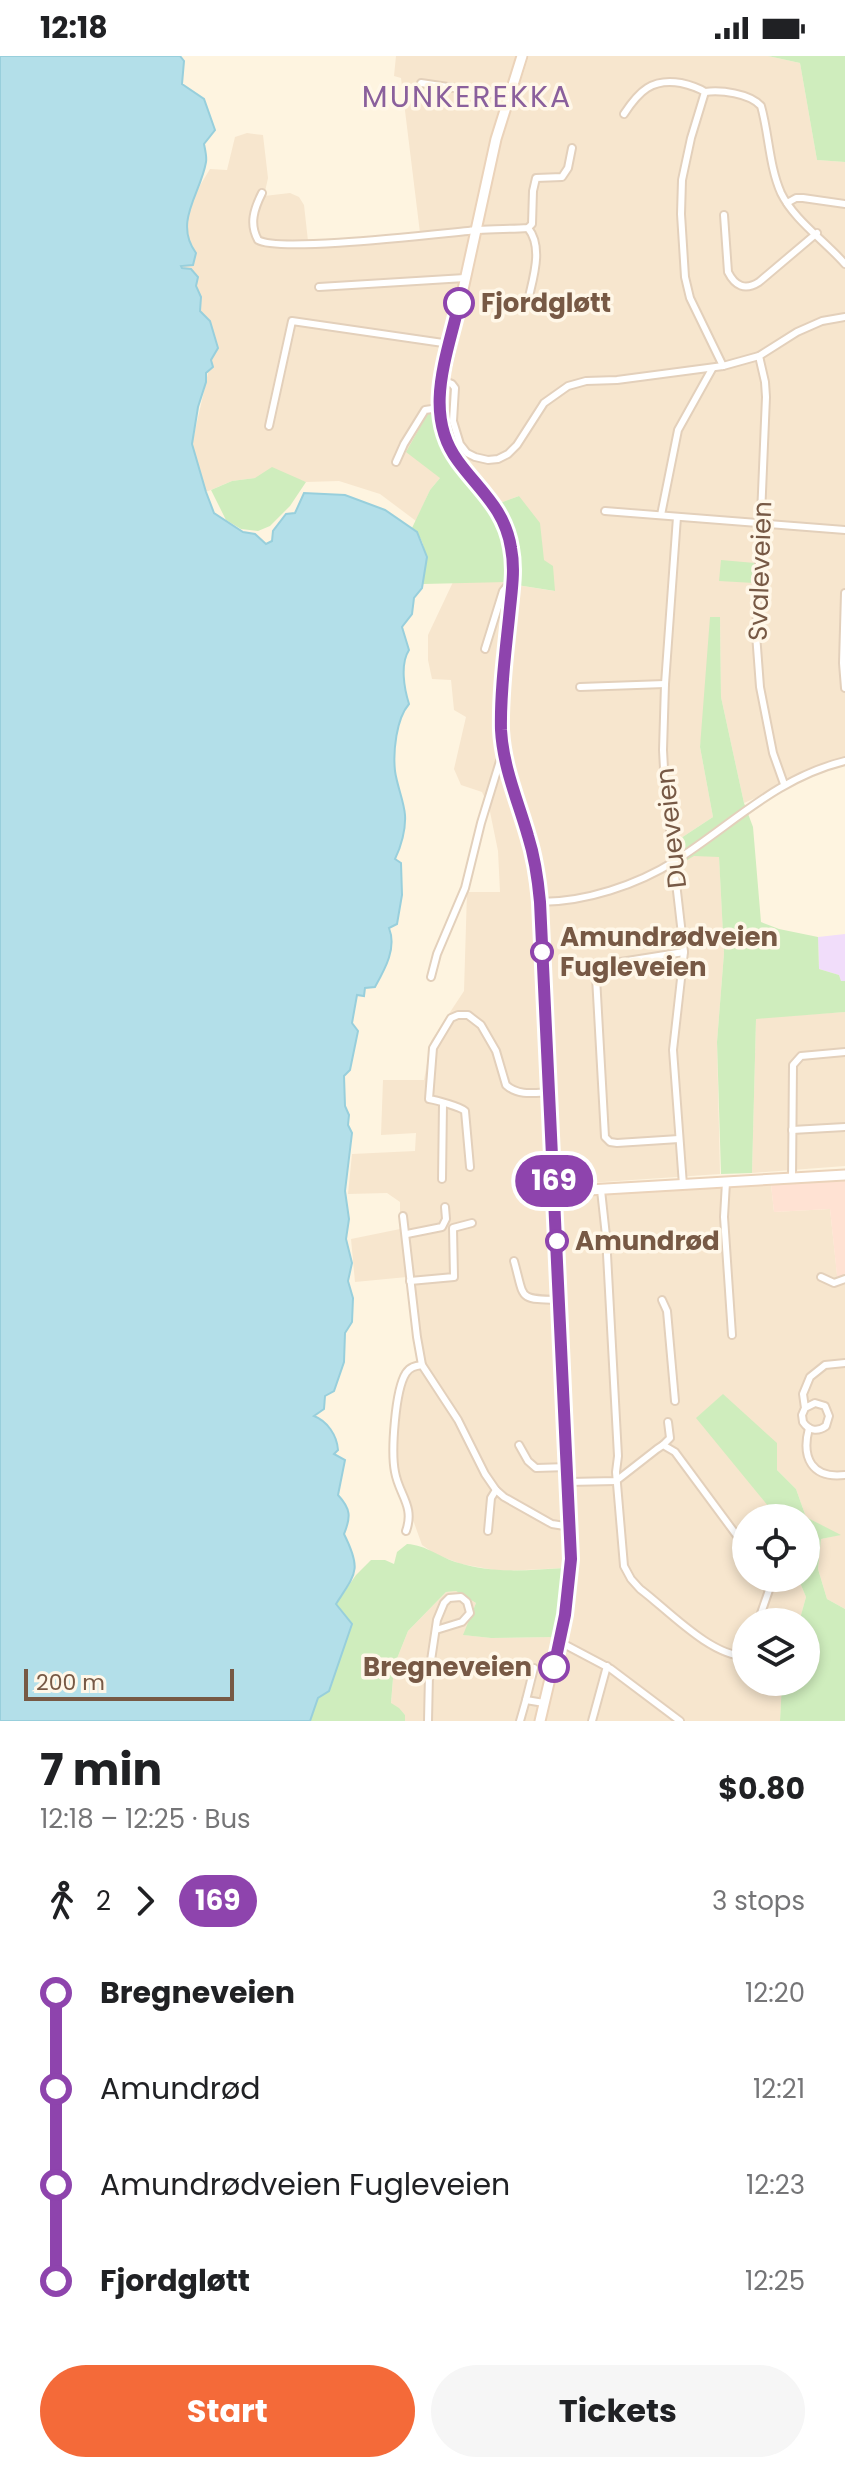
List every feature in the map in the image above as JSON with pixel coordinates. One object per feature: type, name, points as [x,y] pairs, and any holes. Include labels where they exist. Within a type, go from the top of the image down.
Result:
[{"type":"main road","points":[[522,56],[508,96],[476,230],[442,380],[439,408],[442,430],[450,449],[504,520],[512,552],[501,714],[505,758],[533,856],[540,902],[571,1527],[570,1581],[560,1642],[540,1721]]},
{"type":"main road","points":[[554,1192],[845,1175]]},
{"type":"street","points":[[624,114],[641,91],[656,82],[676,82],[705,92],[756,100],[761,106],[772,165],[787,203],[845,264]]},
{"type":"street","points":[[421,83],[508,96]]},
{"type":"street","points":[[705,92],[682,180],[685,277],[690,298],[723,366]]},
{"type":"street","points":[[262,193],[254,210],[253,229],[258,240],[266,244],[528,228],[532,224],[536,178],[562,177],[568,168],[572,148]]},
{"type":"street","points":[[787,203],[803,198],[845,204]]},
{"type":"street","points":[[724,215],[728,272],[731,279],[743,287],[752,287],[759,282],[817,233]]},
{"type":"street","points":[[527,306],[535,264],[534,241],[528,228]]},
{"type":"street","points":[[319,287],[465,278]]},
{"type":"street","points":[[442,380],[455,388],[453,421],[460,444],[467,453],[488,460],[498,459],[517,445],[544,403],[568,386],[586,381],[712,369],[759,356],[810,326],[845,317]]},
{"type":"street","points":[[269,426],[292,321],[450,344]]},
{"type":"street","name":"Svaleveien","points":[[759,356],[766,397],[756,618],[758,676],[773,753],[784,784]]},
{"type":"street","points":[[661,515],[678,430],[712,369]]},
{"type":"street","points":[[396,462],[425,410],[439,408]]},
{"type":"street","points":[[605,511],[845,530]]},
{"type":"street","name":"Dueveien","points":[[677,517],[665,684],[663,762],[684,952],[673,1046],[683,1185]]},
{"type":"street","points":[[485,649],[503,591],[507,586],[512,586]]},
{"type":"street","points":[[845,593],[845,688]]},
{"type":"street","points":[[580,687],[665,684]]},
{"type":"street","points":[[431,977],[437,954],[465,888],[500,761],[505,758]]},
{"type":"street","points":[[540,902],[561,901],[634,881],[674,861],[784,784],[813,770],[845,761]]},
{"type":"street","points":[[679,1139],[617,1143],[605,1137],[596,977],[599,969],[608,964],[684,952]]},
{"type":"street","points":[[470,1167],[465,1111],[429,1099],[433,1048],[451,1018],[468,1015],[481,1025],[496,1051],[506,1085],[511,1090],[522,1093],[549,1092]]},
{"type":"street","points":[[792,1178],[792,1069],[795,1061],[801,1056],[845,1052]]},
{"type":"street","points":[[442,1179],[443,1104]]},
{"type":"street","points":[[792,1130],[845,1127]]},
{"type":"street","points":[[726,1182],[724,1217],[732,1335]]},
{"type":"street","points":[[601,1190],[618,1456],[616,1481],[624,1566],[631,1579],[712,1645],[732,1654]]},
{"type":"street","points":[[407,1234],[442,1227],[446,1219],[445,1207]]},
{"type":"street","points":[[403,1216],[422,1365],[458,1420],[496,1490],[552,1524],[571,1527]]},
{"type":"street","points":[[410,1281],[454,1277],[453,1228],[472,1223]]},
{"type":"street","points":[[514,1261],[519,1286],[525,1296],[533,1300],[560,1300]]},
{"type":"street","points":[[821,1277],[834,1283],[845,1279]]},
{"type":"street","points":[[662,1300],[667,1311],[675,1401]]},
{"type":"street","points":[[805,1408],[809,1404],[825,1406],[829,1416],[823,1428],[809,1428],[802,1419],[804,1388],[816,1370],[825,1365],[845,1363]]},
{"type":"street","points":[[406,1531],[411,1514],[395,1474],[394,1433],[404,1376],[412,1367],[422,1365]]},
{"type":"street","points":[[568,1482],[616,1481],[670,1438],[668,1422]]},
{"type":"street","points":[[809,1428],[806,1452],[813,1466],[825,1475],[845,1475]]},
{"type":"street","points":[[519,1445],[536,1468],[568,1467]]},
{"type":"street","points":[[663,1445],[675,1452],[732,1529]]},
{"type":"street","points":[[488,1531],[491,1498],[496,1490]]},
{"type":"street","points":[[428,1721],[429,1674],[436,1630],[440,1612],[449,1598],[461,1597],[467,1602],[470,1613],[466,1620],[436,1630]]},
{"type":"street","points":[[560,1642],[607,1666],[680,1721]]},
{"type":"street","points":[[592,1721],[607,1666]]},
{"type":"street","points":[[520,1721],[534,1668]]},
{"type":"street","points":[[526,1700],[544,1703]]},
{"type":"shaded area","points":[[396,56],[517,56],[499,109],[439,369],[436,410],[428,413],[440,478],[430,490],[416,521],[380,494],[339,481],[255,478],[232,481],[206,492],[192,444],[211,360],[210,321],[200,311],[201,297],[181,266],[193,264],[195,253],[188,242],[187,221],[193,197],[210,169],[227,170],[235,137],[247,133],[263,135],[268,178],[264,196],[290,193],[299,197],[304,205],[308,241],[420,233],[401,78],[394,76]]},
{"type":"shaded area","points":[[529,56],[768,56],[800,63],[817,160],[845,162],[845,764],[813,773],[744,803],[721,697],[720,617],[700,747],[713,817],[675,842],[694,856],[719,856],[724,953],[717,1042],[720,1174],[559,1185],[544,867],[507,751],[505,711],[517,585],[554,591],[519,496],[500,503],[460,458],[445,422],[445,393],[502,138]]},
{"type":"shaded area","points":[[453,582],[507,582],[498,733],[535,880],[563,1449],[565,1568],[500,1571],[461,1564],[422,1545],[394,1467],[394,1423],[405,1376],[420,1362],[407,1277],[355,1282],[351,1239],[400,1229],[400,1202],[387,1193],[348,1194],[352,1154],[415,1151],[416,1133],[381,1135],[383,1080],[424,1080],[431,1041],[464,991],[467,892],[500,892],[498,851],[489,807],[482,792],[461,785],[454,769],[466,717],[454,710],[451,680],[432,679],[428,660],[428,635]]},
{"type":"shaded area","points":[[845,934],[845,981],[841,982],[839,975],[819,969],[818,937]]},
{"type":"shaded area","points":[[845,1012],[845,1166],[752,1173],[756,1018]]},
{"type":"shaded area","points":[[845,1181],[845,1281],[838,1285],[830,1209],[774,1212],[771,1185]]},
{"type":"shaded area","points":[[771,1185],[774,1212],[830,1209],[838,1284],[845,1281],[845,1609],[827,1599],[820,1576],[821,1539],[839,1535],[820,1525],[820,1504],[801,1504],[796,1489],[777,1470],[770,1504],[732,1504],[732,1592],[804,1592],[806,1597],[803,1608],[732,1608],[732,1696],[781,1696],[780,1721],[544,1721],[563,1652],[575,1560],[559,1205],[565,1198]]},
{"type":"shaded area","points":[[456,1591],[476,1603],[464,1635],[491,1638],[557,1637],[536,1721],[405,1721],[405,1715],[391,1704],[394,1666],[408,1631],[446,1592]]},
{"type":"green space","points":[[768,56],[845,56],[845,162],[817,160],[800,63]]},
{"type":"green space","points":[[436,410],[440,435],[449,454],[487,500],[499,521],[506,544],[507,582],[423,584],[424,547],[412,528],[430,490],[440,478],[406,452],[428,413]]},
{"type":"green space","points":[[272,467],[306,482],[290,506],[270,526],[258,531],[241,529],[226,520],[211,490],[232,481],[255,478]]},
{"type":"green space","points":[[519,496],[540,523],[544,560],[553,566],[555,591],[517,585],[517,542],[500,503]]},
{"type":"green space","points":[[721,560],[755,563],[754,583],[719,581]]},
{"type":"green space","points":[[710,617],[720,617],[721,697],[744,803],[753,827],[761,922],[818,937],[819,969],[839,975],[841,981],[845,981],[845,1012],[756,1019],[752,1173],[721,1174],[717,1042],[724,953],[719,857],[694,856],[679,865],[675,842],[713,817],[700,747]]},
{"type":"green space","points":[[723,1394],[777,1443],[777,1470],[796,1489],[801,1504],[767,1504],[696,1418]]},
{"type":"green space","points":[[820,1524],[841,1535],[821,1539],[820,1549]]},
{"type":"green space","points":[[407,1544],[485,1569],[565,1568],[557,1637],[491,1638],[463,1635],[476,1603],[456,1591],[446,1592],[408,1631],[394,1666],[391,1703],[405,1715],[405,1721],[310,1721],[318,1698],[336,1604],[356,1575],[371,1560],[394,1564],[397,1552]]},
{"type":"green space","points":[[820,1576],[827,1599],[845,1609],[845,1721],[780,1721],[781,1696],[820,1696],[820,1608],[803,1608],[806,1597],[804,1592],[820,1592]]},
{"type":"water","points":[[0,56],[180,56],[184,61],[182,84],[204,99],[215,130],[204,144],[206,162],[188,219],[187,230],[196,253],[193,265],[181,266],[191,269],[198,277],[196,286],[201,297],[200,311],[210,321],[218,348],[211,360],[213,367],[206,373],[192,444],[214,513],[243,532],[255,534],[266,544],[272,541],[273,531],[286,514],[295,513],[304,493],[345,495],[385,510],[417,532],[427,557],[422,588],[414,598],[412,614],[402,627],[409,650],[404,684],[409,704],[398,727],[394,763],[405,815],[403,838],[395,859],[401,863],[402,895],[397,924],[389,928],[392,943],[386,966],[375,987],[365,988],[364,996],[357,995],[352,1023],[358,1031],[350,1070],[344,1076],[345,1106],[352,1133],[345,1191],[349,1219],[346,1239],[352,1263],[348,1281],[353,1298],[352,1322],[345,1333],[344,1362],[334,1391],[325,1396],[324,1409],[314,1416],[330,1429],[338,1450],[334,1454],[345,1460],[338,1495],[348,1513],[344,1534],[355,1564],[352,1578],[336,1604],[352,1624],[329,1691],[318,1698],[310,1721],[0,1721]]},
{"type":"bus line","name":"169","points":[[459,303],[439,395],[439,418],[458,462],[482,487],[504,520],[511,544],[513,572],[501,730],[509,778],[533,856],[540,902],[571,1559],[565,1615],[554,1667]]},
{"type":"place","name":"Fjordgløtt","points":[[459,303]]},
{"type":"place","name":"Amundrødveien Fugleveien","points":[[542,952]]},
{"type":"place","name":"Amundrød","points":[[557,1241]]},
{"type":"place","name":"Bregneveien","points":[[554,1667]]},
{"type":"district","name":"MUNKEREKKA","points":[[467,97]]}]
